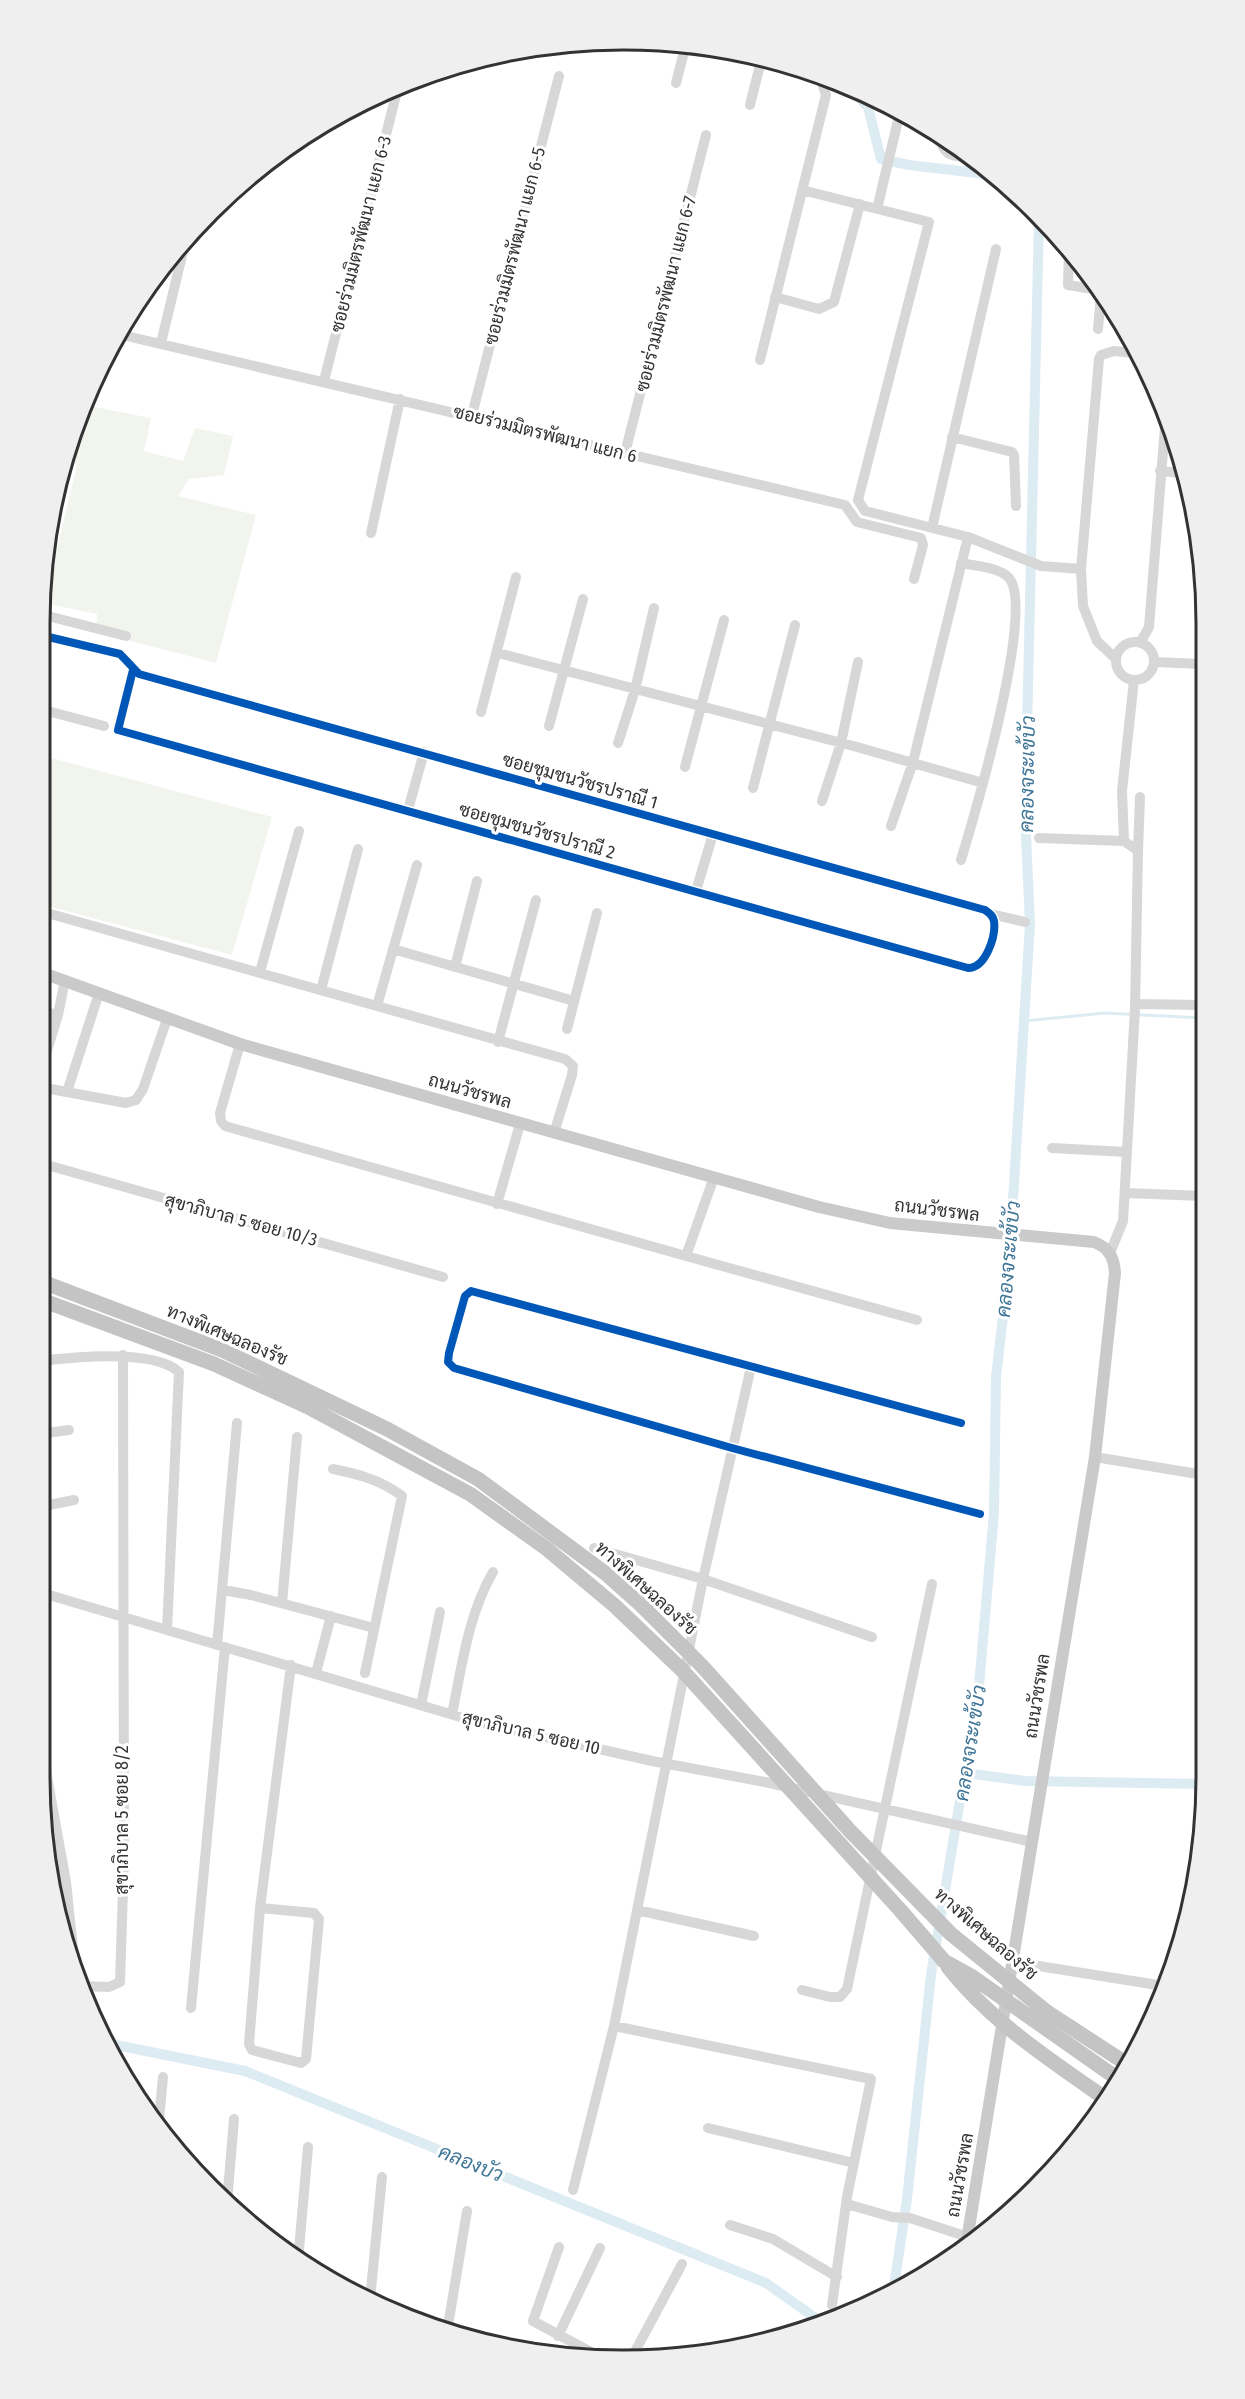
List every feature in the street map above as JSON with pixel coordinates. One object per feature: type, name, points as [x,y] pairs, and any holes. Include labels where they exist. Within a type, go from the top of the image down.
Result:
[{"type":"highway","name":"ทางพิเศษฉลองรัช","points":[[50,1285],[222,1350],[387,1429],[487,1486],[605,1574],[641,1605],[702,1666],[851,1832],[951,1934],[1047,2012],[1121,2060]]},
{"type":"highway","name":"ทางพิเศษฉลองรัช","points":[[50,1303],[214,1364],[308,1407],[470,1494],[547,1549],[615,1606],[682,1670],[944,1961],[971,1976],[1011,2007],[1112,2075]]},
{"type":"highway","points":[[944,1961],[971,1996],[1044,2055],[1099,2094]]},
{"type":"main road","name":"ถนนวัชรพล","points":[[50,975],[240,1044],[714,1178],[871,1219],[996,1235],[1094,1242],[1104,1246],[1110,1253],[1115,1273],[1095,1456],[968,2233]]},
{"type":"street","points":[[676,83],[684,53]]},
{"type":"street","points":[[750,105],[760,67]]},
{"type":"street","name":"ซอยร่วมมิตรพัฒนา แยก 6-5","points":[[472,416],[559,76]]},
{"type":"street","points":[[760,360],[826,95],[821,85]]},
{"type":"street","name":"ซอยร่วมมิตรพัฒนา แยก 6-3","points":[[324,381],[396,96]]},
{"type":"street","points":[[878,204],[898,120]]},
{"type":"street","name":"ซอยร่วมมิตรพัฒนา แยก 6-7","points":[[625,453],[706,135]]},
{"type":"street","points":[[944,148],[950,156],[955,157]]},
{"type":"street","points":[[802,190],[860,204],[878,204],[929,222],[858,500],[865,511],[968,537],[1019,555],[1041,566],[1081,569]]},
{"type":"street","points":[[775,297],[819,309],[834,302],[860,204]]},
{"type":"street","points":[[932,528],[996,249]]},
{"type":"street","points":[[161,343],[182,258]]},
{"type":"street","points":[[1069,264],[1068,285],[1088,289]]},
{"type":"street","points":[[1098,329],[1099,305]]},
{"type":"street","name":"ซอยร่วมมิตรพัฒนา แยก 6","points":[[126,336],[845,505],[857,522],[921,538],[923,545],[914,579]]},
{"type":"street","points":[[1127,352],[1114,351],[1101,355],[1098,363],[1081,569],[1083,606],[1097,640],[1116,659],[1119,671],[1134,680]]},
{"type":"street","points":[[371,532],[400,399]]},
{"type":"street","points":[[1140,643],[1149,627],[1164,435]]},
{"type":"street","points":[[952,437],[1012,452],[1016,506]]},
{"type":"street","points":[[1160,471],[1176,472]]},
{"type":"street","points":[[891,826],[913,762],[968,537]]},
{"type":"street","points":[[961,563],[1001,572],[1010,578],[1015,591],[1016,628],[1011,662],[983,783],[961,860]]},
{"type":"street","points":[[481,712],[516,577]]},
{"type":"street","points":[[549,726],[566,670],[583,599]]},
{"type":"street","points":[[618,743],[635,690],[654,608]]},
{"type":"street","points":[[50,617],[126,636]]},
{"type":"street","points":[[685,767],[724,620]]},
{"type":"street","points":[[753,788],[795,625]]},
{"type":"street","points":[[50,636],[120,654],[133,670]]},
{"type":"street","points":[[1116,659],[1122,648],[1133,642],[1140,643],[1150,650],[1154,662],[1150,673],[1134,680]]},
{"type":"street","points":[[498,653],[913,762],[983,783]]},
{"type":"street","points":[[822,801],[841,743],[858,662]]},
{"type":"street","points":[[1154,662],[1196,664]]},
{"type":"street","name":"ซอยชุมชนวัชรปราณี 1","points":[[133,670],[140,674],[1025,922]]},
{"type":"street","name":"ซอยชุมชนวัชรปราณี 2","points":[[133,670],[118,730],[968,968],[978,966],[986,958],[994,923],[991,914]]},
{"type":"street","points":[[1124,841],[1122,791],[1134,680]]},
{"type":"street","points":[[50,712],[104,726]]},
{"type":"street","points":[[408,810],[424,752]]},
{"type":"street","points":[[1110,1253],[1123,1221],[1126,1193],[1135,1011],[1140,797]]},
{"type":"street","points":[[260,972],[299,831]]},
{"type":"street","points":[[696,891],[713,834]]},
{"type":"street","points":[[1039,838],[1124,841],[1137,851]]},
{"type":"street","points":[[321,990],[358,849]]},
{"type":"street","points":[[377,1006],[417,865]]},
{"type":"street","points":[[455,967],[477,882]]},
{"type":"street","points":[[498,1042],[536,900]]},
{"type":"street","points":[[567,1029],[597,913]]},
{"type":"street","points":[[50,914],[260,972],[498,1042],[566,1059],[573,1066],[554,1133]]},
{"type":"street","points":[[393,949],[574,1001]]},
{"type":"street","points":[[50,1041],[65,980]]},
{"type":"street","points":[[67,1092],[99,993]]},
{"type":"street","points":[[1135,1011],[1196,1006]]},
{"type":"street","points":[[50,1013],[58,1015]]},
{"type":"street","points":[[50,1089],[126,1103],[136,1100],[143,1089],[167,1019]]},
{"type":"street","points":[[240,1044],[220,1113],[221,1121],[225,1126],[917,1320]]},
{"type":"street","points":[[497,1204],[520,1124]]},
{"type":"street","points":[[1052,1148],[1127,1152]]},
{"type":"street","name":"สุขาภิบาล 5 ซอย 10/3","points":[[50,1166],[443,1276]]},
{"type":"street","points":[[686,1256],[714,1178]]},
{"type":"street","points":[[1126,1193],[1196,1196]]},
{"type":"street","points":[[960,1423],[471,1291],[465,1296],[449,1353],[448,1362],[454,1368],[732,1448],[980,1514]]},
{"type":"street","points":[[50,1360],[123,1355],[172,1366],[179,1372],[167,1630]]},
{"type":"street","points":[[123,1355],[123,1617]]},
{"type":"street","points":[[573,2190],[614,2025],[668,1764],[703,1579],[751,1367]]},
{"type":"street","points":[[191,2008],[237,1423]]},
{"type":"street","points":[[50,1433],[69,1430]]},
{"type":"street","points":[[282,1603],[297,1437]]},
{"type":"street","points":[[1095,1456],[1196,1474]]},
{"type":"street","points":[[333,1469],[359,1474],[387,1485],[402,1496],[365,1673]]},
{"type":"street","points":[[50,1505],[74,1500]]},
{"type":"street","points":[[594,1548],[703,1579],[872,1637]]},
{"type":"street","points":[[452,1714],[473,1617],[482,1592],[493,1572]]},
{"type":"street","points":[[802,1990],[830,1997],[840,1996],[847,1989],[932,1584]]},
{"type":"street","points":[[223,1590],[374,1628]]},
{"type":"street","name":"สุขาภิบาล 5 ซอย 10","points":[[50,1595],[530,1735],[765,1782],[1032,1842]]},
{"type":"street","points":[[421,1705],[440,1612]]},
{"type":"street","points":[[316,1673],[331,1616]]},
{"type":"street","name":"สุขาภิบาล 5 ซอย 8/2","points":[[89,1986],[109,1987],[120,1982],[124,1860],[123,1617]]},
{"type":"street","points":[[260,1908],[314,1913],[318,1918],[306,2059],[301,2063],[249,2048],[260,1908],[291,1665]]},
{"type":"street","points":[[51,1796],[66,1882],[71,1933]]},
{"type":"street","points":[[60,1883],[66,1882]]},
{"type":"street","points":[[638,1910],[754,1936]]},
{"type":"street","points":[[1014,1962],[1156,1985]]},
{"type":"street","points":[[614,2025],[870,2078],[872,2084],[854,2163],[832,2305]]},
{"type":"street","points":[[160,2113],[163,2077]]},
{"type":"street","points":[[228,2192],[234,2119]]},
{"type":"street","points":[[708,2128],[854,2163]]},
{"type":"street","points":[[299,2249],[308,2147]]},
{"type":"street","points":[[371,2291],[382,2177]]},
{"type":"street","points":[[847,2204],[892,2217],[910,2218],[961,2238]]},
{"type":"street","points":[[449,2322],[467,2211]]},
{"type":"street","points":[[730,2225],[773,2239],[837,2277]]},
{"type":"street","points":[[559,2247],[533,2317],[537,2325],[575,2347]]},
{"type":"street","points":[[558,2336],[600,2248]]},
{"type":"street","points":[[636,2349],[682,2264]]},
{"type":"shaded area","points":[[92,406],[151,418],[144,451],[183,461],[195,428],[233,436],[224,475],[189,479],[178,496],[256,515],[216,663],[96,632],[97,614],[50,604],[52,568],[77,465],[72,464]]},
{"type":"shaded area","points":[[50,758],[272,817],[232,955],[50,907]]},
{"type":"waterway","points":[[865,104],[868,107],[881,159],[909,165],[977,173]]},
{"type":"waterway","name":"คลองจระเข้บัว","points":[[895,2280],[907,2199],[931,1975],[979,1686],[994,1513],[996,1377],[1009,1264],[1030,924],[1025,814],[1039,229]]},
{"type":"waterway","points":[[1024,1021],[1105,1013],[1196,1018]]},
{"type":"waterway","points":[[965,1773],[1025,1781],[1196,1784]]},
{"type":"waterway","name":"คลองบัว","points":[[117,2045],[245,2071],[766,2283],[813,2317]]},
{"type":"cycle path","points":[[50,637],[120,654],[139,674],[985,910],[994,921],[991,942],[980,963],[968,968],[118,730],[133,670]]},
{"type":"cycle path","points":[[961,1423],[471,1291],[465,1296],[449,1353],[448,1362],[454,1368],[732,1448],[980,1514]]}]
